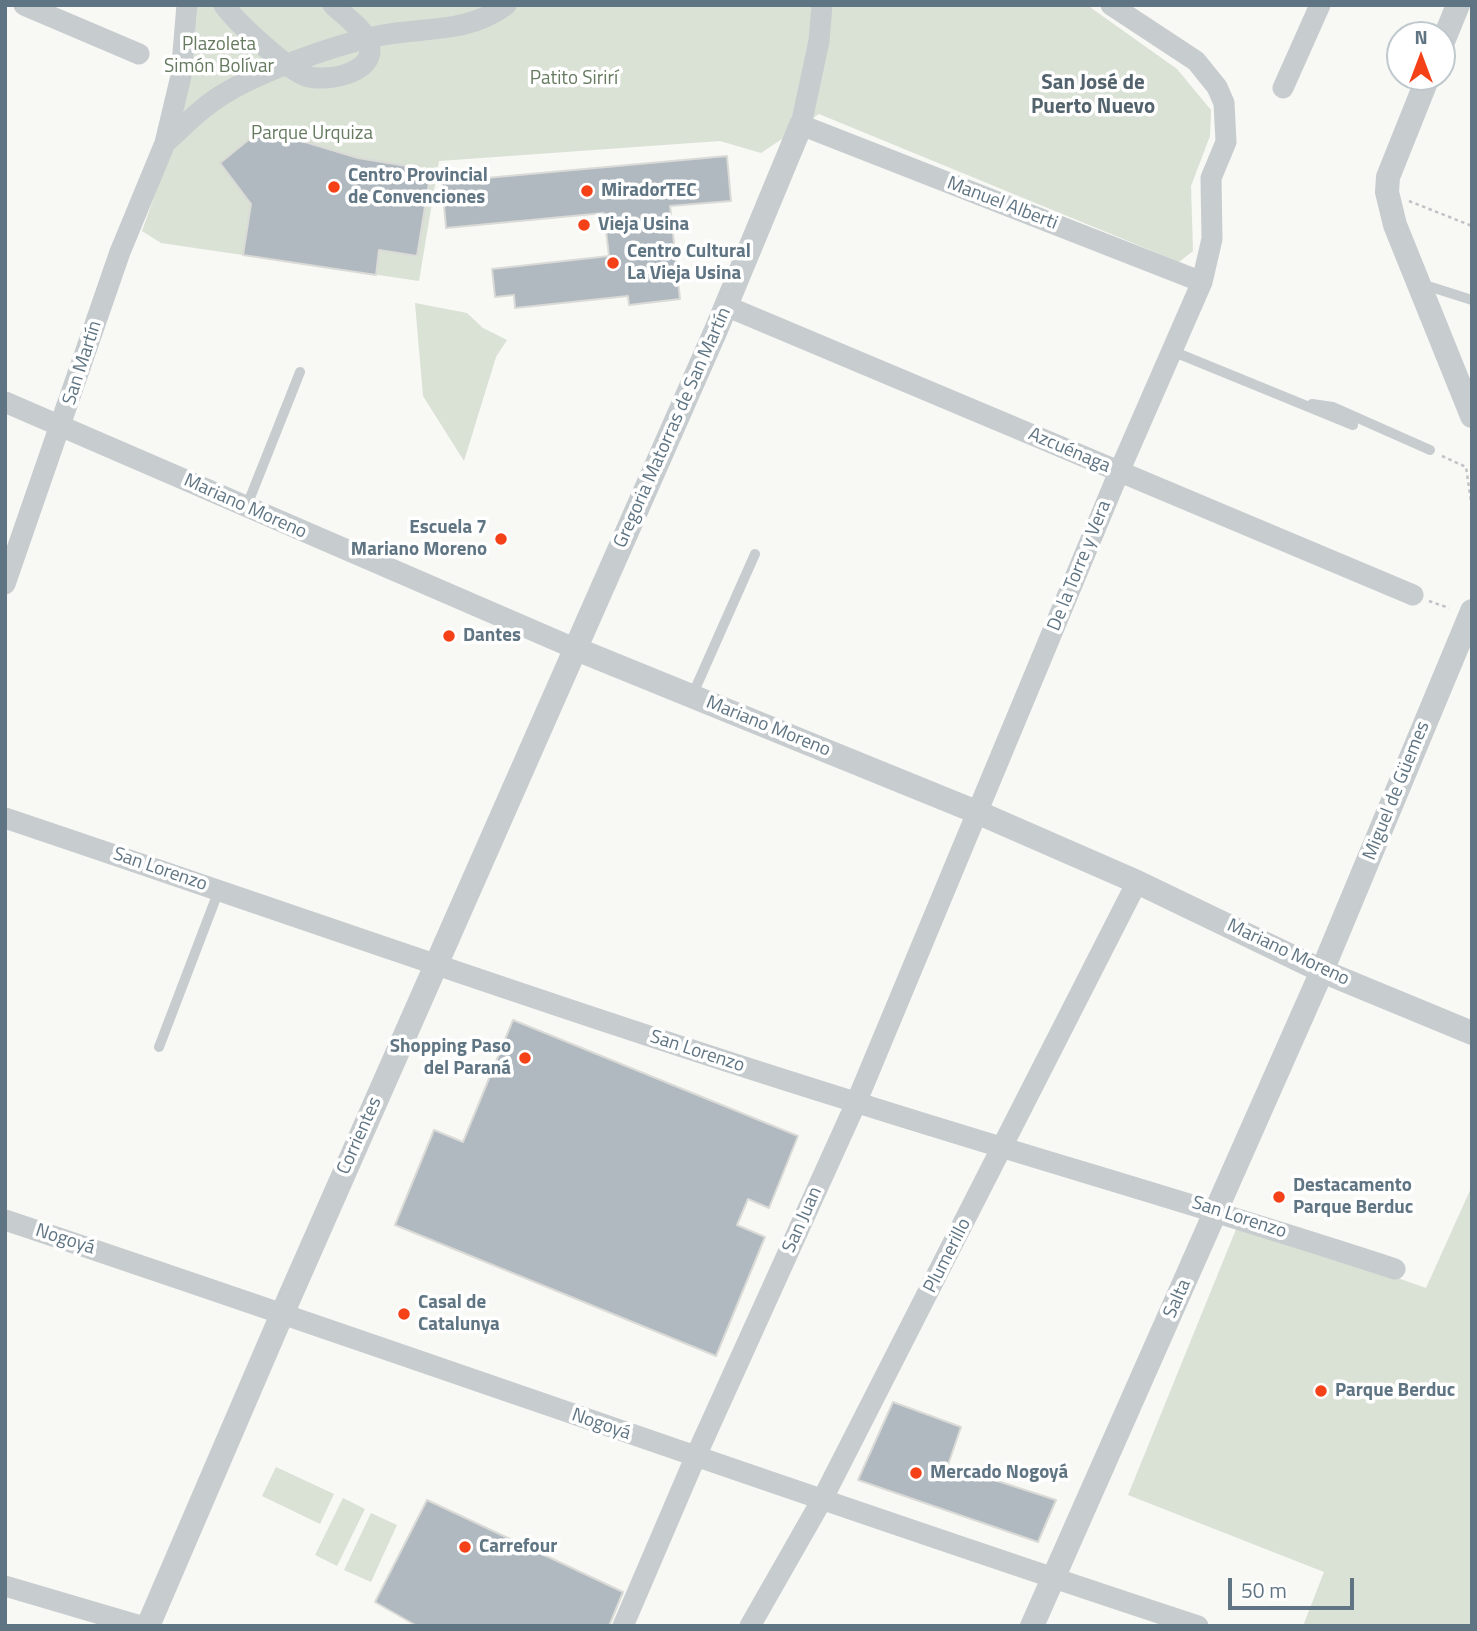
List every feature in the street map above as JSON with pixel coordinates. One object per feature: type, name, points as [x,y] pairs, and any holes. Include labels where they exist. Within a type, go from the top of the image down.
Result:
[{"type":"street","points":[[24,5],[139,54]]},
{"type":"street","name":"San Martín","points":[[5,584],[62,426],[120,252],[165,143],[181,76],[187,5]]},
{"type":"street","points":[[224,5],[242,28],[289,66]]},
{"type":"street","points":[[333,5],[367,39]]},
{"type":"street","points":[[165,143],[228,92],[289,66],[367,39],[463,26],[494,14],[506,5]]},
{"type":"street","name":"Gregoria Matorras de San Martín","points":[[576,649],[802,125],[819,41],[822,5]]},
{"type":"street","name":"De la Torre y Vera","points":[[979,813],[1119,472],[1202,282],[1212,239],[1211,177],[1226,142],[1224,103],[1217,87],[1196,61],[1111,5]]},
{"type":"street","points":[[1283,88],[1320,5]]},
{"type":"street","points":[[1422,91],[1393,162],[1387,192],[1395,225],[1472,416]]},
{"type":"street","name":"Manuel Alberti","points":[[802,125],[1202,282]]},
{"type":"street","name":"Azcuénaga","points":[[726,306],[1413,595]]},
{"type":"street","name":"Mariano Moreno","points":[[5,402],[576,649],[979,813],[1137,882],[1322,971],[1472,1033]]},
{"type":"street","name":"Miguel de Güemes","points":[[1322,971],[1471,613]]},
{"type":"street","name":"Corrientes","points":[[148,1626],[283,1312],[576,649]]},
{"type":"street","name":"San Juan","points":[[623,1626],[695,1458],[856,1103],[979,813]]},
{"type":"street","name":"San Lorenzo","points":[[5,818],[435,967],[856,1103],[1217,1210],[1395,1269]]},
{"type":"street","name":"Plumerillo","points":[[750,1626],[823,1499],[1137,882]]},
{"type":"street","name":"Salta","points":[[1032,1626],[1322,971]]},
{"type":"street","name":"Nogoyá","points":[[5,1220],[283,1312],[695,1458],[1198,1626]]},
{"type":"street","points":[[5,1586],[141,1626]]},
{"type":"lane","points":[[1420,287],[1431,287],[1472,300]]},
{"type":"lane","points":[[1172,351],[1353,425]]},
{"type":"lane","points":[[246,508],[300,372]]},
{"type":"lane","points":[[1296,402],[1332,407],[1430,450]]},
{"type":"lane","points":[[692,696],[755,554]]},
{"type":"lane","points":[[159,1047],[219,890]]},
{"type":"path","points":[[1387,192],[1472,226]]},
{"type":"path","points":[[1430,450],[1466,467],[1472,508]]},
{"type":"path","points":[[1413,595],[1471,613]]},
{"type":"green space","name":"Parque Urquiza","points":[[197,5],[1087,5],[1177,69],[1211,110],[1210,136],[1191,186],[1193,251],[1179,262],[819,114],[761,153],[720,141],[439,161],[419,281],[161,243],[142,231],[171,148],[186,92]]},
{"type":"green space","points":[[415,303],[467,313],[483,328],[507,340],[496,357],[464,461],[423,396]]},
{"type":"green space","name":"Parque Berduc","points":[[1472,1186],[1472,1626],[1303,1626],[1324,1572],[1128,1495],[1239,1222],[1426,1288]]},
{"type":"green space","points":[[276,1467],[334,1494],[320,1524],[262,1496]]},
{"type":"green space","points":[[343,1498],[365,1509],[337,1566],[315,1555]]},
{"type":"green space","points":[[371,1513],[397,1525],[371,1582],[344,1570]]},
{"type":"building","name":"Centro Provincial de Convenciones","points":[[262,129],[358,158],[431,170],[417,256],[379,250],[376,275],[243,255],[251,204],[220,163]]},
{"type":"building","points":[[727,156],[731,201],[670,206],[680,299],[629,305],[628,296],[515,308],[514,295],[495,297],[492,269],[609,256],[604,213],[446,228],[442,182]]},
{"type":"building","points":[[513,1020],[798,1136],[769,1208],[748,1199],[737,1225],[765,1237],[716,1356],[395,1225],[434,1130],[463,1142]]},
{"type":"building","name":"Mercado Nogoyá","points":[[893,1402],[961,1427],[948,1465],[1056,1500],[1038,1542],[858,1480]]},
{"type":"building","name":"Carrefour","points":[[427,1500],[623,1592],[609,1626],[417,1626],[375,1602]]},
{"type":"place","name":"Centro Provincial de Convenciones","points":[[334,187]]},
{"type":"place","name":"MiradorTEC","points":[[587,191]]},
{"type":"place","name":"Vieja Usina","points":[[584,225]]},
{"type":"place","name":"Centro Cultural La Vieja Usina","points":[[613,263]]},
{"type":"place","name":"Escuela 7 Mariano Moreno","points":[[501,539]]},
{"type":"place","name":"Dantes","points":[[449,636]]},
{"type":"place","name":"Shopping Paso del Paraná","points":[[525,1058]]},
{"type":"place","name":"Destacamento Parque Berduc","points":[[1279,1197]]},
{"type":"place","name":"Casal de Catalunya","points":[[404,1314]]},
{"type":"place","name":"Parque Berduc","points":[[1321,1391]]},
{"type":"place","name":"Mercado Nogoyá","points":[[916,1473]]},
{"type":"place","name":"Carrefour","points":[[465,1547]]},
{"type":"district","name":"San José de Puerto Nuevo","points":[[1093,96]]},
{"type":"park label","name":"Plazoleta Simón Bolívar","points":[[219,56]]},
{"type":"park label","name":"Patito Sirirí","points":[[574,79]]}]
